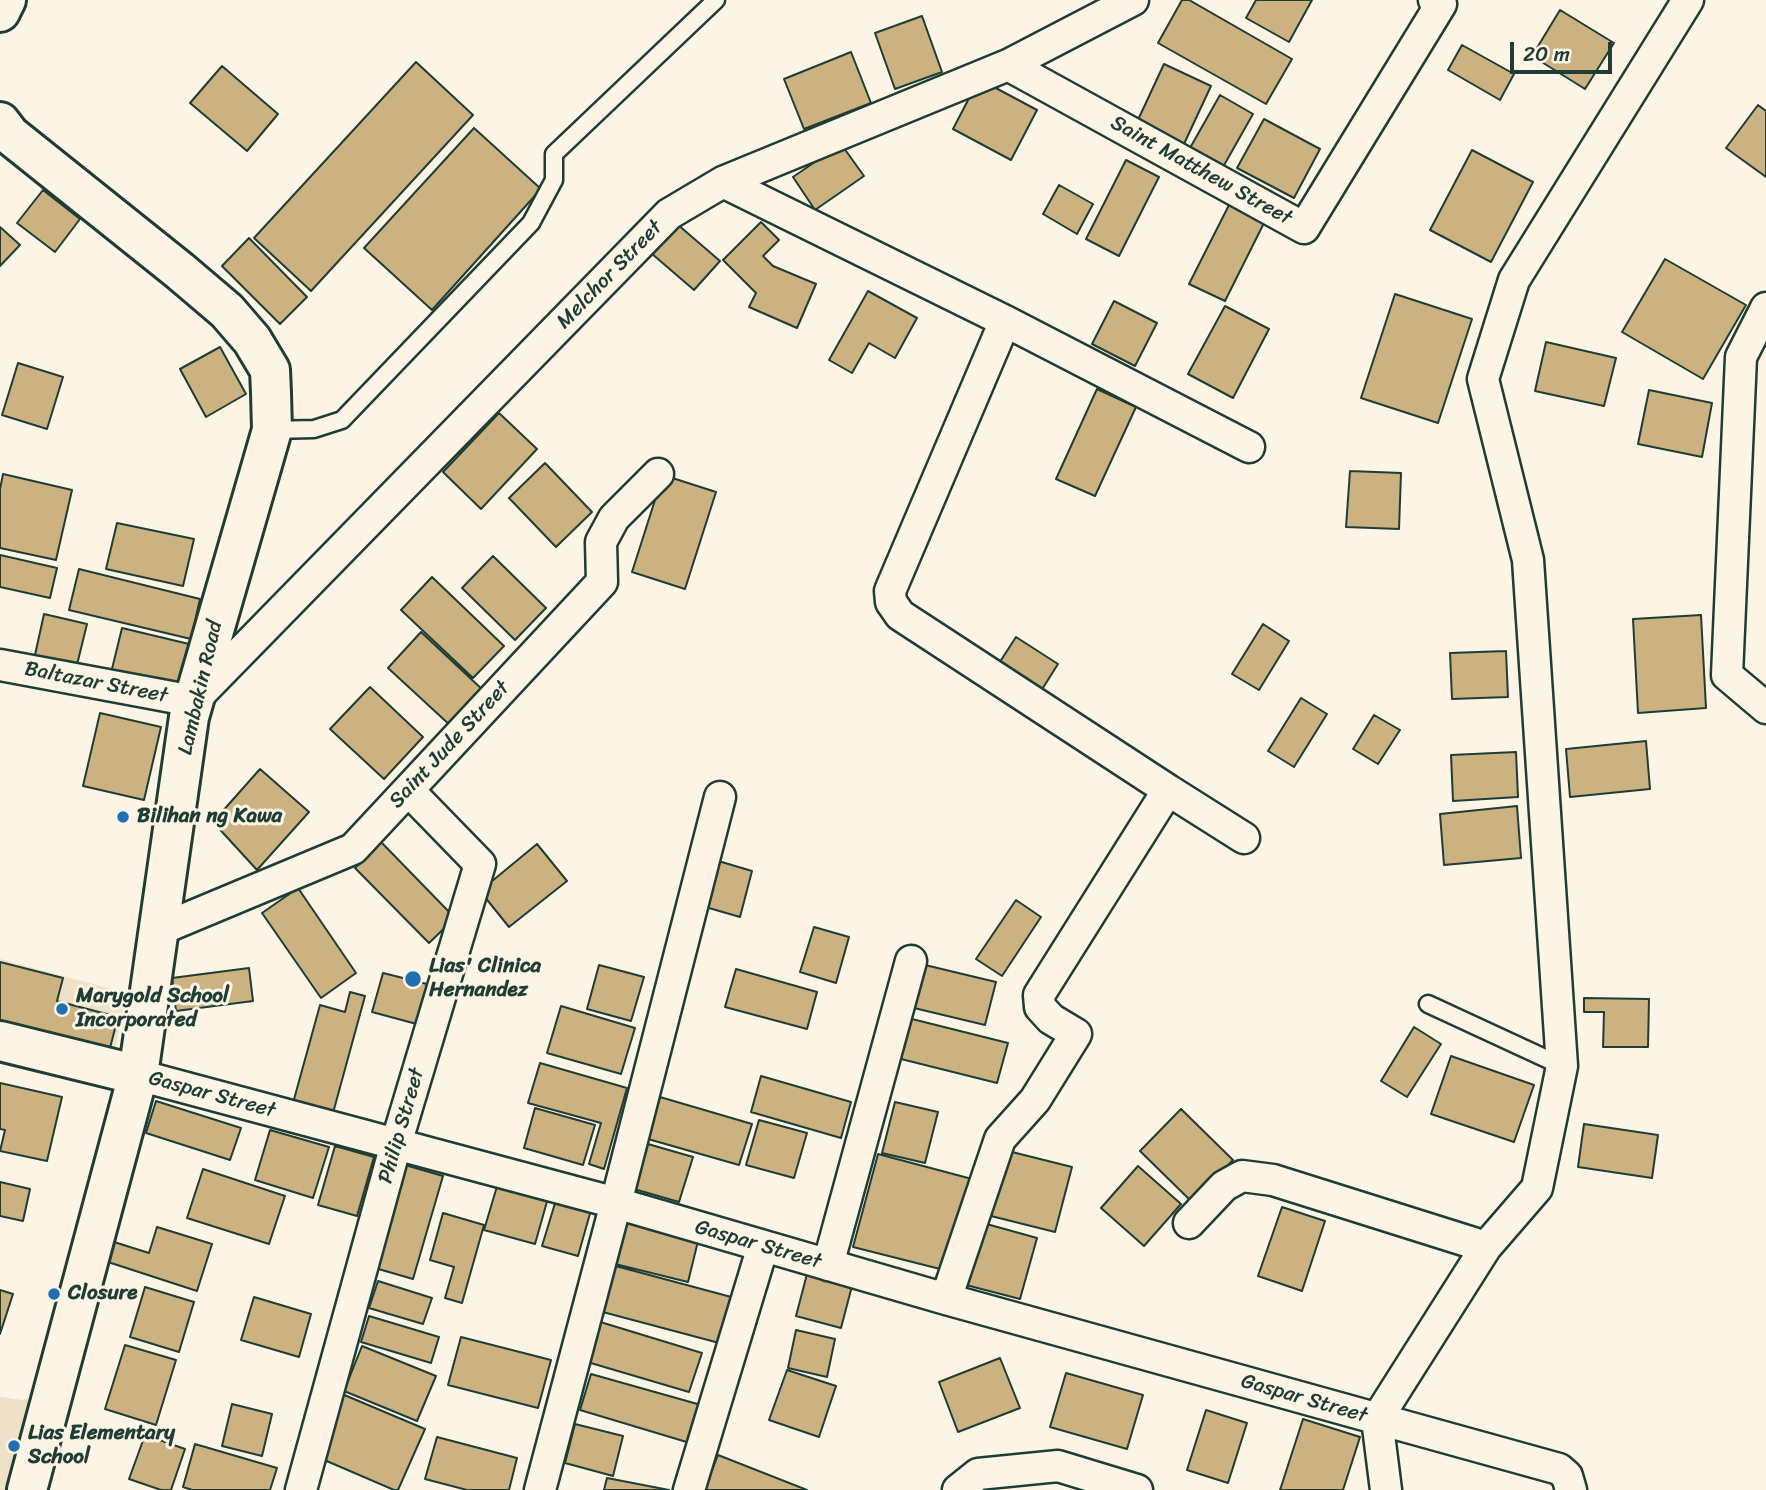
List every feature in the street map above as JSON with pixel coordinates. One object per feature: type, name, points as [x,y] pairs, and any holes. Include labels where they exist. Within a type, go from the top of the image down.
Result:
[{"type":"main road","points":[[0,12],[6,0]]},
{"type":"main road","name":"Lambakin Road","points":[[0,122],[10,135],[227,311],[252,341],[270,370],[272,430],[189,717],[138,1075],[27,1490]]},
{"type":"main road","points":[[0,1041],[138,1075]]},
{"type":"street","name":"Melchor Street","points":[[193,702],[669,214],[723,182],[1008,65],[1133,0]]},
{"type":"street","name":"Saint Matthew Street","points":[[1008,65],[1304,228],[1441,4],[1434,0]]},
{"type":"street","points":[[1386,1490],[1377,1419],[1486,1247],[1537,1188],[1562,1066],[1528,560],[1483,379],[1514,280],[1688,0]]},
{"type":"street","points":[[723,182],[1004,321],[1249,447]]},
{"type":"street","points":[[1766,308],[1754,362],[1727,675],[1766,708]]},
{"type":"street","points":[[1004,321],[890,591],[891,603],[900,615],[1244,838]]},
{"type":"street","name":"Saint Jude Street","points":[[159,930],[353,849],[601,582],[601,542],[614,518],[658,474]]},
{"type":"street","name":"Baltazar Street","points":[[0,665],[193,702]]},
{"type":"street","name":"Philip Street","points":[[301,1490],[396,1144],[480,864],[408,790]]},
{"type":"street","points":[[946,1299],[1000,1139],[1035,1100],[1076,1034],[1051,1019],[1040,1007],[1039,995],[1168,790]]},
{"type":"street","points":[[540,1490],[720,797]]},
{"type":"street","points":[[828,1265],[911,961]]},
{"type":"street","name":"Gaspar Street","points":[[138,1075],[616,1203],[946,1299],[1559,1469],[1567,1476],[1571,1490]]},
{"type":"street","points":[[1189,1223],[1224,1186],[1242,1175],[1273,1180],[1486,1247]]},
{"type":"street","points":[[689,1490],[763,1246]]},
{"type":"street","points":[[958,1490],[978,1474],[1058,1466],[1137,1490]]},
{"type":"lane","points":[[272,430],[314,429],[342,420],[531,223],[554,180],[554,154],[716,0]]},
{"type":"lane","points":[[1428,1004],[1562,1066]]},
{"type":"shaded area","name":"Marygold School Incorporated","points":[[0,959],[126,993],[115,1051],[0,1025]]},
{"type":"shaded area","name":"Lias Elementary School","points":[[0,1397],[39,1402],[15,1490],[0,1490]]},
{"type":"building","points":[[1182,0],[1189,0],[1292,59],[1266,104],[1158,43]]},
{"type":"building","points":[[1256,0],[1312,0],[1289,42],[1246,18]]},
{"type":"building","points":[[1560,10],[1614,43],[1585,89],[1532,56]]},
{"type":"building","points":[[922,16],[942,72],[895,89],[875,33]]},
{"type":"building","points":[[1462,45],[1514,74],[1500,100],[1448,70]]},
{"type":"building","points":[[851,52],[871,103],[804,129],[784,79]]},
{"type":"building","points":[[416,62],[473,115],[311,291],[254,238]]},
{"type":"building","points":[[1164,64],[1211,86],[1184,144],[1137,122]]},
{"type":"building","points":[[222,66],[278,114],[247,151],[190,103]]},
{"type":"building","points":[[979,79],[1037,110],[1011,160],[953,129]]},
{"type":"building","points":[[1220,95],[1253,114],[1223,167],[1190,148]]},
{"type":"building","points":[[1758,105],[1766,111],[1766,177],[1726,148]]},
{"type":"building","points":[[1264,119],[1320,149],[1294,198],[1237,168]]},
{"type":"building","points":[[474,128],[541,189],[432,310],[364,248]]},
{"type":"building","points":[[841,144],[864,176],[815,210],[793,177]]},
{"type":"building","points":[[1472,150],[1533,182],[1491,262],[1430,230]]},
{"type":"building","points":[[1126,160],[1159,177],[1119,256],[1086,239]]},
{"type":"building","points":[[1059,185],[1093,204],[1077,234],[1043,214]]},
{"type":"building","points":[[43,190],[80,219],[55,252],[17,223]]},
{"type":"building","points":[[1229,205],[1264,223],[1225,301],[1189,284]]},
{"type":"building","points":[[761,222],[779,240],[763,256],[773,266],[816,284],[797,328],[749,307],[756,293],[723,260]]},
{"type":"building","points":[[677,224],[720,261],[694,290],[651,253]]},
{"type":"building","points":[[0,227],[20,245],[0,266]]},
{"type":"building","points":[[249,238],[307,297],[280,324],[222,266]]},
{"type":"building","points":[[1665,259],[1746,305],[1703,379],[1622,332]]},
{"type":"building","points":[[868,291],[917,318],[895,358],[869,343],[852,373],[829,360]]},
{"type":"building","points":[[1395,294],[1472,319],[1438,423],[1361,398]]},
{"type":"building","points":[[1114,301],[1157,323],[1135,366],[1092,344]]},
{"type":"building","points":[[1225,306],[1269,329],[1233,398],[1188,374]]},
{"type":"building","points":[[1546,342],[1616,358],[1604,406],[1535,391]]},
{"type":"building","points":[[220,347],[246,394],[206,417],[180,369]]},
{"type":"building","points":[[18,363],[63,377],[47,429],[2,415]]},
{"type":"building","points":[[1097,389],[1136,407],[1095,496],[1056,479]]},
{"type":"building","points":[[1649,390],[1712,403],[1702,457],[1638,444]]},
{"type":"building","points":[[499,413],[537,449],[481,509],[443,472]]},
{"type":"building","points":[[545,463],[592,512],[556,547],[509,498]]},
{"type":"building","points":[[1350,471],[1401,473],[1399,529],[1346,527]]},
{"type":"building","points":[[3,474],[72,490],[56,560],[0,548],[0,489]]},
{"type":"building","points":[[663,475],[716,492],[685,589],[632,572]]},
{"type":"building","points":[[117,523],[194,539],[183,586],[106,569]]},
{"type":"building","points":[[0,555],[57,568],[50,598],[0,587]]},
{"type":"building","points":[[493,556],[546,608],[515,640],[462,588]]},
{"type":"building","points":[[79,569],[200,599],[191,639],[69,610]]},
{"type":"building","points":[[432,577],[504,646],[473,678],[401,610]]},
{"type":"building","points":[[44,614],[87,624],[75,673],[33,664]]},
{"type":"building","points":[[1701,615],[1706,708],[1638,713],[1633,619]]},
{"type":"building","points":[[1263,624],[1289,641],[1259,690],[1232,674]]},
{"type":"building","points":[[122,628],[189,644],[178,689],[111,673]]},
{"type":"building","points":[[421,632],[485,692],[452,727],[388,668]]},
{"type":"building","points":[[1016,637],[1058,664],[1036,699],[994,671]]},
{"type":"building","points":[[1506,651],[1508,697],[1452,699],[1450,653]]},
{"type":"building","points":[[370,687],[423,737],[384,779],[330,729]]},
{"type":"building","points":[[1301,698],[1327,714],[1294,767],[1268,751]]},
{"type":"building","points":[[100,713],[161,727],[144,800],[83,786]]},
{"type":"building","points":[[1374,715],[1400,730],[1378,764],[1353,749]]},
{"type":"building","points":[[1646,741],[1650,789],[1570,797],[1566,749]]},
{"type":"building","points":[[1516,752],[1518,797],[1453,801],[1451,755]]},
{"type":"building","points":[[260,769],[309,812],[257,870],[213,822]]},
{"type":"building","points":[[1517,806],[1521,858],[1444,865],[1440,814]]},
{"type":"building","points":[[381,842],[455,918],[429,943],[355,868]]},
{"type":"building","points":[[537,844],[567,881],[509,927],[480,891]]},
{"type":"building","points":[[715,860],[752,871],[740,917],[702,906]]},
{"type":"building","points":[[298,888],[356,973],[321,998],[262,913]]},
{"type":"building","points":[[1016,900],[1041,917],[1002,976],[976,959]]},
{"type":"building","points":[[814,927],[849,937],[836,983],[800,972]]},
{"type":"building","name":"Marygold School Incorporated","points":[[0,962],[63,978],[57,1001],[118,1017],[110,1048],[0,1020]]},
{"type":"building","points":[[599,965],[644,977],[631,1021],[587,1009]]},
{"type":"building","points":[[925,965],[996,982],[985,1025],[914,1008]]},
{"type":"building","points":[[249,968],[253,1001],[176,1011],[172,978]]},
{"type":"building","points":[[736,969],[817,992],[807,1029],[725,1007]]},
{"type":"building","points":[[383,973],[435,986],[424,1026],[372,1012]]},
{"type":"building","points":[[350,992],[365,996],[333,1113],[293,1103],[320,1005],[345,1012]]},
{"type":"building","points":[[1584,998],[1649,999],[1648,1047],[1603,1047],[1604,1012],[1584,1012]]},
{"type":"building","points":[[561,1006],[635,1028],[621,1074],[547,1053]]},
{"type":"building","points":[[912,1019],[1008,1043],[997,1083],[901,1059]]},
{"type":"building","points":[[1414,1027],[1441,1044],[1407,1097],[1381,1081]]},
{"type":"building","points":[[1451,1056],[1534,1085],[1514,1142],[1431,1114]]},
{"type":"building","points":[[540,1063],[627,1088],[604,1169],[589,1164],[601,1123],[528,1103]]},
{"type":"building","points":[[761,1076],[851,1102],[841,1138],[751,1112]]},
{"type":"building","points":[[0,1083],[62,1097],[47,1161],[0,1151],[5,1130],[0,1129]]},
{"type":"building","points":[[660,1097],[752,1124],[739,1165],[648,1139]]},
{"type":"building","points":[[156,1101],[241,1128],[230,1160],[146,1133]]},
{"type":"building","points":[[895,1102],[938,1112],[925,1163],[882,1153]]},
{"type":"building","points":[[535,1108],[595,1125],[583,1165],[524,1148]]},
{"type":"building","points":[[1181,1109],[1233,1160],[1192,1202],[1140,1151]]},
{"type":"building","points":[[759,1120],[807,1133],[794,1178],[746,1165]]},
{"type":"building","points":[[1584,1124],[1658,1135],[1652,1178],[1578,1167]]},
{"type":"building","points":[[270,1130],[329,1147],[313,1198],[255,1180]]},
{"type":"building","points":[[648,1144],[693,1157],[679,1202],[634,1189]]},
{"type":"building","points":[[335,1146],[374,1157],[357,1216],[318,1205]]},
{"type":"building","points":[[1008,1151],[1072,1167],[1055,1232],[991,1216]]},
{"type":"building","points":[[878,1154],[972,1179],[948,1271],[853,1247]]},
{"type":"building","points":[[405,1165],[443,1176],[413,1279],[375,1268]]},
{"type":"building","points":[[1138,1166],[1181,1204],[1144,1246],[1101,1208]]},
{"type":"building","points":[[203,1169],[285,1196],[269,1244],[187,1218]]},
{"type":"building","points":[[0,1182],[30,1189],[23,1221],[0,1216]]},
{"type":"building","points":[[498,1183],[548,1198],[535,1244],[484,1230]]},
{"type":"building","points":[[556,1200],[591,1210],[578,1256],[542,1246]]},
{"type":"building","points":[[1282,1207],[1325,1221],[1302,1291],[1258,1276]]},
{"type":"building","points":[[443,1213],[484,1225],[462,1303],[445,1298],[454,1267],[430,1260]]},
{"type":"building","points":[[628,1215],[700,1233],[688,1282],[615,1264]]},
{"type":"building","points":[[983,1223],[1037,1238],[1020,1299],[966,1285]]},
{"type":"building","points":[[157,1227],[212,1244],[197,1291],[108,1262],[114,1242],[149,1253]]},
{"type":"building","points":[[612,1265],[735,1298],[723,1344],[599,1311]]},
{"type":"building","points":[[807,1274],[852,1286],[841,1328],[796,1316]]},
{"type":"building","points":[[378,1281],[432,1298],[423,1324],[369,1308]]},
{"type":"building","points":[[145,1287],[194,1302],[179,1352],[130,1337]]},
{"type":"building","points":[[0,1290],[13,1294],[0,1334]]},
{"type":"building","points":[[254,1297],[311,1314],[299,1357],[241,1340]]},
{"type":"building","points":[[369,1316],[439,1337],[431,1363],[361,1342]]},
{"type":"building","points":[[597,1321],[702,1353],[689,1392],[584,1361]]},
{"type":"building","points":[[796,1330],[835,1339],[827,1377],[788,1368]]},
{"type":"building","points":[[461,1337],[551,1360],[538,1408],[448,1385]]},
{"type":"building","points":[[125,1345],[176,1360],[156,1425],[105,1409]]},
{"type":"building","points":[[362,1346],[436,1376],[417,1421],[344,1391]]},
{"type":"building","points":[[1000,1358],[1020,1408],[958,1432],[939,1382]]},
{"type":"building","points":[[787,1370],[836,1386],[819,1437],[769,1420]]},
{"type":"building","points":[[1066,1373],[1143,1395],[1127,1449],[1050,1427]]},
{"type":"building","points":[[591,1374],[701,1405],[690,1443],[580,1410]]},
{"type":"building","points":[[342,1394],[425,1429],[398,1490],[315,1456]]},
{"type":"building","points":[[232,1404],[272,1414],[262,1456],[222,1446]]},
{"type":"building","points":[[1206,1410],[1247,1423],[1228,1483],[1187,1470]]},
{"type":"building","points":[[1303,1419],[1360,1437],[1343,1490],[1280,1490]]},
{"type":"building","points":[[575,1424],[623,1436],[613,1476],[565,1463]]},
{"type":"building","points":[[145,1435],[185,1449],[171,1490],[161,1490],[129,1479]]},
{"type":"building","points":[[437,1437],[517,1458],[509,1490],[467,1490],[425,1479]]},
{"type":"building","points":[[195,1444],[277,1468],[270,1490],[192,1490],[183,1487]]},
{"type":"building","points":[[718,1455],[807,1490],[704,1490]]},
{"type":"building","points":[[607,1478],[669,1490],[604,1490]]},
{"type":"place","name":"Bilihan ng Kawa","points":[[123,817]]},
{"type":"place","name":"Lias' Clinica Hernandez","points":[[413,979]]},
{"type":"place","name":"Marygold School Incorporated","points":[[62,1009]]},
{"type":"place","name":"Closure","points":[[54,1294]]},
{"type":"place","name":"Lias Elementary School","points":[[14,1446]]}]
